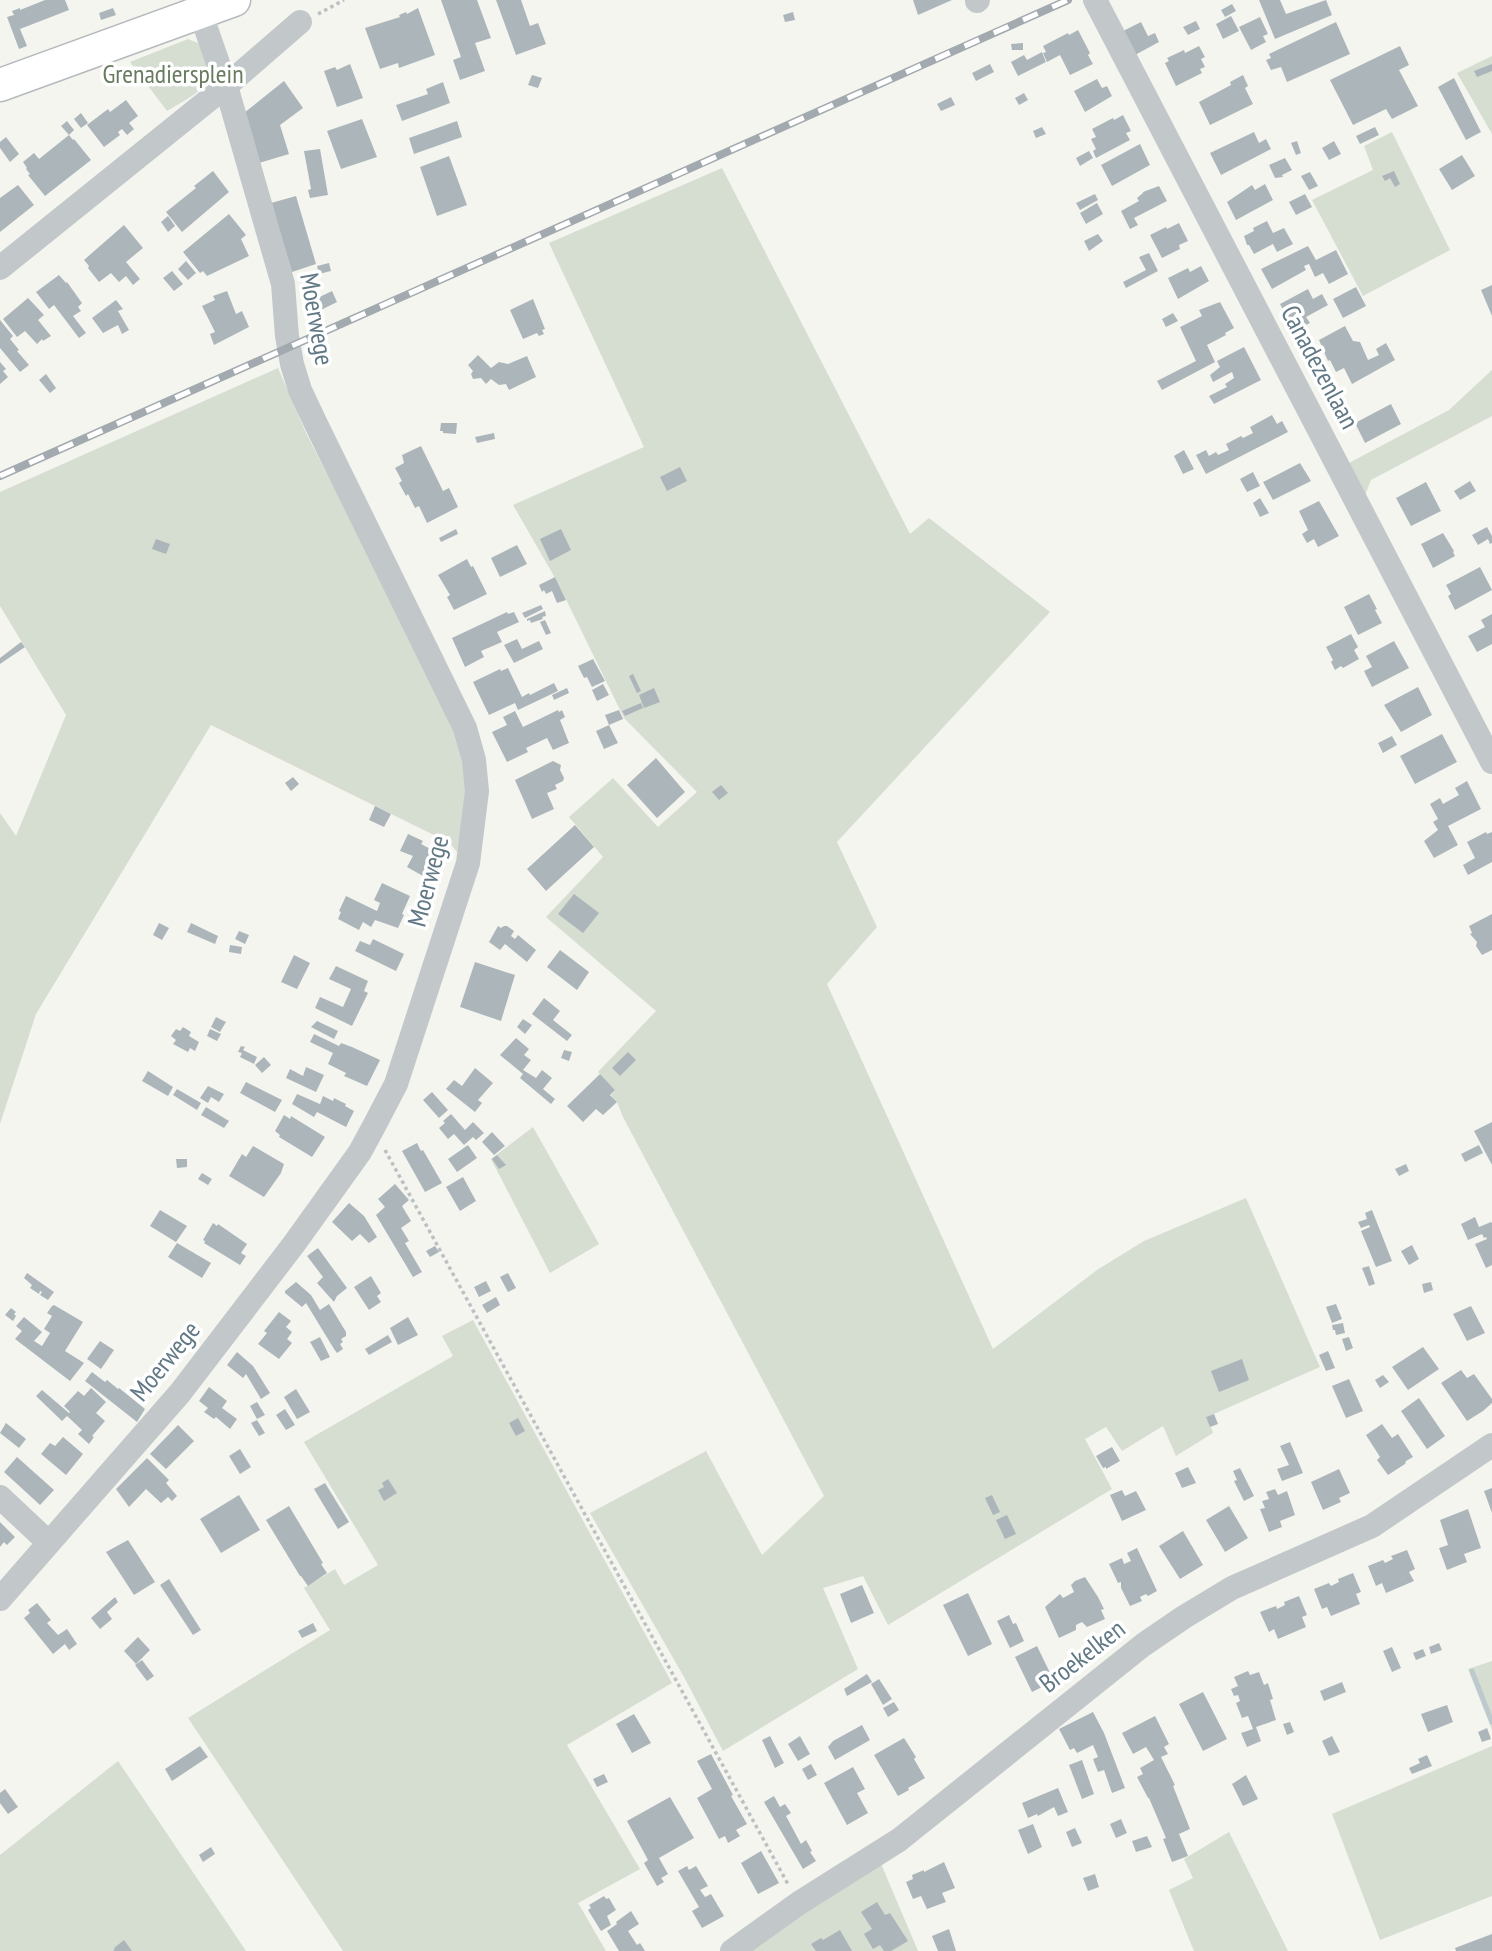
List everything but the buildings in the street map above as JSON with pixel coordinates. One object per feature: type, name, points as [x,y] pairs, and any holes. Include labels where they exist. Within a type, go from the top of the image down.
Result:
[{"type":"main road","points":[[0,85],[199,6],[234,0]]},
{"type":"street","name":"Canadezenlaan","points":[[1095,0],[1492,762]]},
{"type":"street","name":"Moerwege","points":[[0,1599],[180,1393],[294,1244],[360,1152],[396,1084],[468,863],[477,790],[474,760],[465,728],[316,424],[296,377],[287,336],[283,284],[226,86],[199,6]]},
{"type":"street","points":[[0,268],[226,86],[300,22]]},
{"type":"street","name":"Broekelken","points":[[732,1951],[799,1903],[899,1840],[1143,1645],[1184,1617],[1232,1588],[1372,1526],[1492,1445]]},
{"type":"street","points":[[0,1497],[48,1542]]},
{"type":"path","points":[[300,22],[344,0]]},
{"type":"path","points":[[373,1128],[799,1903]]},
{"type":"green space","name":"Grenadiersplein","points":[[188,39],[198,43],[210,75],[199,91],[167,111],[130,62]]},
{"type":"green space","points":[[1492,56],[1492,134],[1457,73]]},
{"type":"green space","points":[[1392,132],[1450,250],[1363,296],[1312,200],[1373,170],[1364,146]]},
{"type":"green space","points":[[722,168],[910,534],[929,518],[1050,612],[837,842],[877,927],[827,984],[993,1349],[1097,1270],[1144,1241],[1246,1198],[1320,1367],[1207,1417],[1213,1433],[1176,1456],[1163,1426],[1122,1451],[1106,1427],[1085,1439],[1112,1489],[888,1625],[863,1576],[823,1588],[858,1669],[723,1751],[590,1513],[706,1451],[762,1555],[824,1496],[611,1095],[615,1090],[598,1072],[656,1011],[546,917],[603,857],[569,817],[613,778],[658,827],[697,792],[624,718],[558,583],[513,505],[644,447],[549,243]]},
{"type":"green space","points":[[278,368],[306,433],[376,568],[454,730],[465,772],[467,800],[457,852],[450,843],[211,725],[36,1014],[0,1124],[0,813],[16,836],[66,715],[0,606],[0,492]]},
{"type":"green space","points":[[1492,370],[1492,416],[1371,480],[1364,498],[1347,464],[1449,410]]},
{"type":"green space","points":[[533,1127],[599,1244],[550,1273],[491,1159]]},
{"type":"green space","points":[[473,1320],[672,1683],[567,1745],[640,1869],[578,1903],[606,1951],[343,1951],[188,1718],[330,1630],[304,1588],[335,1569],[344,1585],[378,1565],[304,1442],[453,1356],[442,1336]]},
{"type":"green space","points":[[1492,1661],[1492,1730],[1468,1669]]},
{"type":"green space","points":[[1492,1746],[1492,1896],[1380,1940],[1332,1814]]},
{"type":"green space","points":[[118,1761],[246,1951],[0,1951],[0,1855]]},
{"type":"green space","points":[[1229,1832],[1288,1951],[1194,1951],[1169,1890],[1193,1878],[1184,1859]]},
{"type":"green space","points":[[879,1859],[918,1951],[748,1951]]},
{"type":"waterway","points":[[1472,1671],[1492,1722]]},
{"type":"railway","points":[[0,476],[1068,0]]}]
